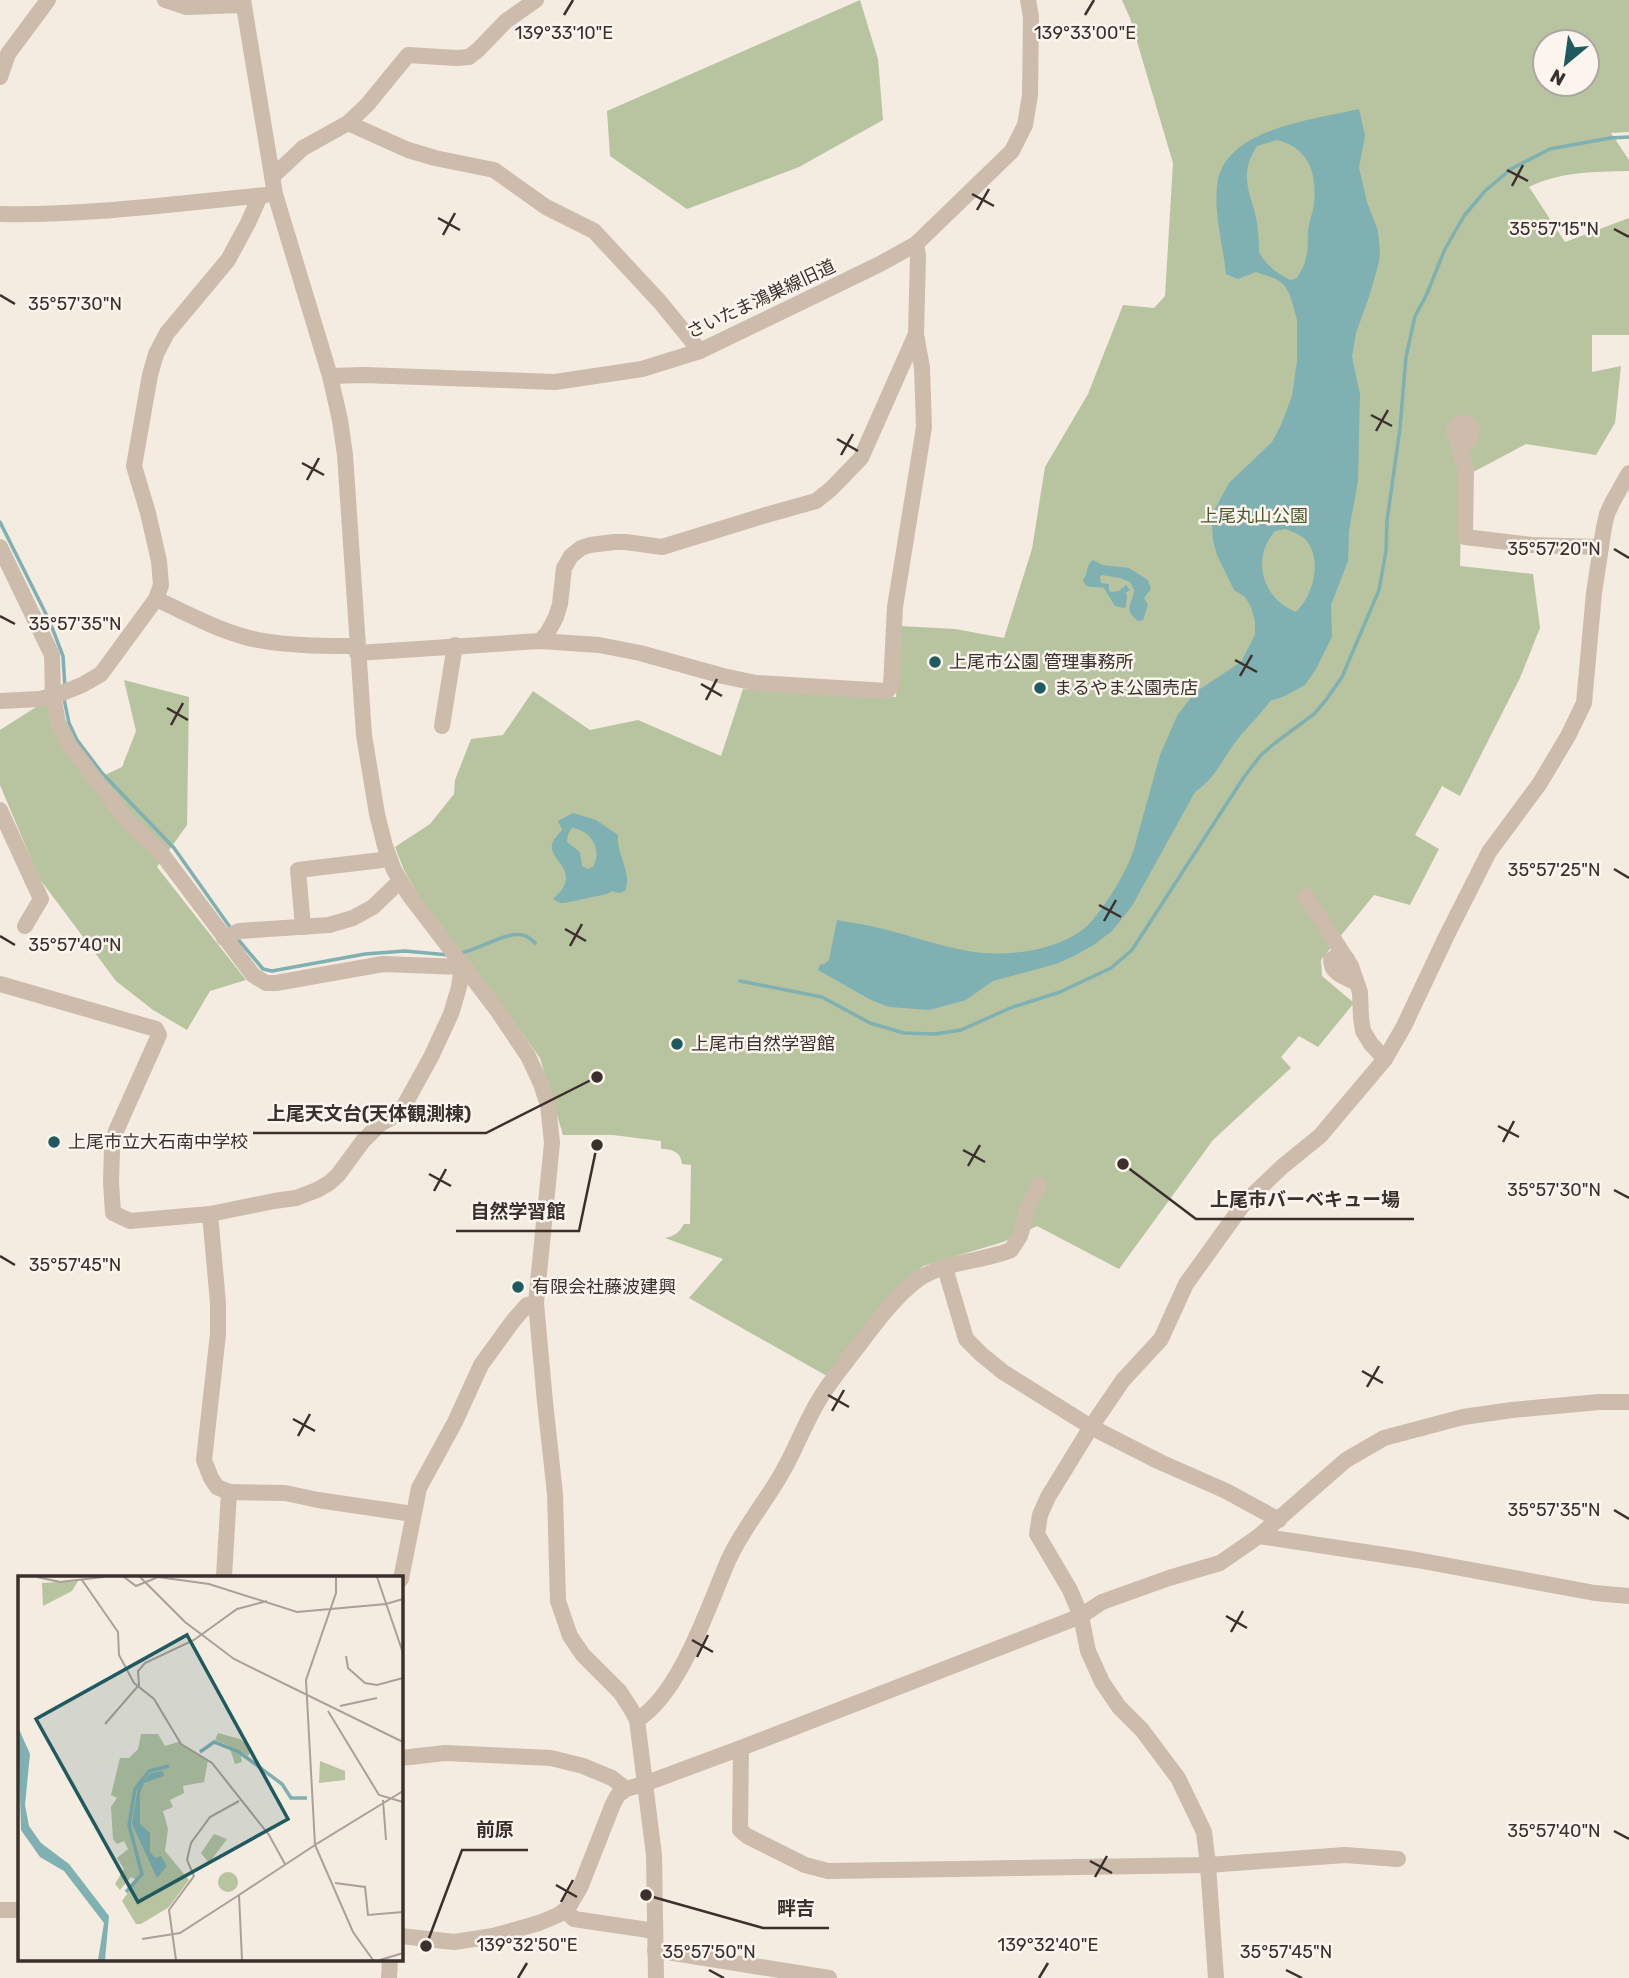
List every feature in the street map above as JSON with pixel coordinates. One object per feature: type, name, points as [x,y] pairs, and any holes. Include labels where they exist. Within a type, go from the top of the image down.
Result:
[{"type":"street","points":[[0,77],[8,54],[48,0]]},
{"type":"street","points":[[0,701],[40,699],[82,685],[102,674],[156,599],[161,585],[159,561],[134,466],[150,374],[156,354],[167,333],[228,260],[248,223],[268,195],[272,177],[243,3],[186,7],[165,0]]},
{"type":"street","points":[[272,177],[303,148],[348,124],[408,55],[469,57],[506,21],[536,0]]},
{"type":"street","name":"さいたま鴻巣線旧道","points":[[330,376],[555,382],[642,369],[699,351],[880,264],[916,244],[1012,151],[1026,125],[1030,94],[1031,17],[1028,0]]},
{"type":"street","points":[[348,124],[435,159],[494,170],[546,207],[594,231],[660,302],[699,351]]},
{"type":"street","points":[[0,214],[27,215],[268,195]]},
{"type":"street","points":[[268,195],[330,376],[340,421],[345,455],[363,735],[377,814],[390,859],[400,881],[462,967],[497,1010],[528,1056],[548,1105],[552,1143],[536,1303],[555,1494],[558,1601],[570,1636],[583,1655],[620,1692],[637,1720],[652,1829],[656,1978]]},
{"type":"street","points":[[156,599],[216,628],[257,640],[357,649],[540,640],[599,645],[640,653],[756,683],[887,691],[891,686],[895,607],[924,427],[922,368],[916,334],[916,244]]},
{"type":"street","points":[[540,640],[556,617],[564,568],[571,556],[581,548],[614,542],[662,547],[816,501],[831,489],[861,458],[916,334]]},
{"type":"street","points":[[1461,450],[1466,470],[1465,537],[1532,545],[1601,547]]},
{"type":"street","points":[[1216,1978],[1204,1832],[1178,1778],[1142,1730],[1119,1707],[1102,1682],[1088,1651],[1081,1616],[1037,1534],[1040,1516],[1048,1497],[1091,1427],[1123,1380],[1161,1339],[1186,1284],[1245,1202],[1320,1136],[1385,1059],[1404,1026],[1489,852],[1540,783],[1568,736],[1584,702],[1594,593],[1607,514],[1629,473]]},
{"type":"street","points":[[0,547],[52,655],[53,695],[58,722],[76,755],[129,823],[159,850],[253,975],[266,983],[289,982],[383,964],[462,967]]},
{"type":"street","points":[[442,726],[454,645]]},
{"type":"street","points":[[0,810],[41,899],[25,926]]},
{"type":"street","points":[[303,927],[298,870],[390,859]]},
{"type":"street","points":[[224,938],[239,931],[329,925],[353,918],[373,907],[400,881]]},
{"type":"street","points":[[1306,897],[1347,959],[1360,992],[1363,1031],[1385,1059]]},
{"type":"street","points":[[0,984],[156,1029],[159,1035],[116,1131],[112,1150],[113,1213],[130,1222],[210,1214],[296,1198],[317,1190],[338,1175],[363,1141],[380,1124],[400,1113],[412,1093],[451,1014],[462,967]]},
{"type":"street","points":[[637,1720],[655,1705],[677,1675],[729,1559],[783,1471],[807,1421],[834,1377],[884,1312],[920,1279],[945,1268],[1011,1250],[1020,1236],[1038,1185]]},
{"type":"street","points":[[210,1214],[218,1334],[204,1460],[217,1487],[229,1492],[285,1493],[413,1514]]},
{"type":"street","points":[[945,1268],[966,1339],[1003,1372],[1091,1427],[1226,1491],[1279,1520]]},
{"type":"street","points":[[402,1576],[419,1488],[455,1422],[481,1365],[527,1305],[536,1303]]},
{"type":"street","points":[[402,1936],[454,1942],[493,1936],[558,1915],[565,1910],[580,1888],[613,1804],[618,1795],[626,1789],[741,1748],[1081,1616],[1102,1602],[1220,1563],[1279,1520],[1346,1460],[1384,1438],[1463,1417],[1599,1402],[1629,1402]]},
{"type":"street","points":[[224,1576],[229,1492]]},
{"type":"street","points":[[1259,1536],[1417,1560],[1595,1593],[1629,1595]]},
{"type":"street","points":[[741,1748],[740,1830],[805,1865],[828,1871],[1208,1865],[1345,1855],[1398,1859]]},
{"type":"street","points":[[402,1758],[445,1753],[551,1758],[583,1766],[612,1778],[626,1789]]},
{"type":"street","points":[[0,1910],[18,1910]]},
{"type":"street","points":[[565,1910],[573,1919],[655,1931]]},
{"type":"street","points":[[655,1950],[827,1978]]},
{"type":"street","points":[[389,1978],[390,1960]]},
{"type":"green space","points":[[860,0],[878,59],[883,120],[799,167],[687,209],[610,156],[607,111]]},
{"type":"green space","name":"上尾丸山公園","points":[[1122,0],[1629,0],[1629,132],[1611,133],[1629,160],[1629,171],[1565,175],[1529,187],[1565,242],[1629,218],[1629,335],[1592,335],[1592,372],[1621,366],[1615,423],[1596,455],[1526,444],[1462,478],[1460,566],[1533,574],[1540,628],[1520,678],[1460,796],[1442,786],[1415,835],[1439,849],[1410,905],[1374,895],[1321,960],[1322,976],[1354,1003],[1318,1047],[1299,1036],[1281,1057],[1291,1068],[1213,1140],[1119,1269],[1037,1226],[1003,1242],[923,1266],[873,1315],[827,1376],[689,1298],[723,1259],[665,1238],[676,1234],[684,1224],[690,1224],[691,1165],[682,1164],[675,1152],[661,1149],[661,1141],[613,1135],[563,1135],[540,1058],[480,975],[420,899],[395,847],[430,824],[454,794],[455,780],[471,739],[503,735],[533,691],[590,730],[638,720],[721,756],[743,689],[896,697],[900,626],[955,629],[1004,638],[1032,549],[1045,467],[1088,394],[1123,305],[1154,308],[1165,296],[1173,163],[1130,18]]},
{"type":"green space","points":[[124,680],[189,697],[187,825],[157,867],[246,980],[210,991],[187,1030],[153,1010],[116,981],[39,878],[0,785],[0,730],[47,700],[90,782],[122,767],[136,731]]},
{"type":"water","points":[[1359,109],[1365,135],[1359,168],[1367,202],[1378,231],[1380,252],[1369,297],[1356,333],[1352,357],[1360,394],[1358,481],[1349,531],[1348,561],[1331,605],[1332,637],[1316,669],[1305,685],[1270,701],[1209,779],[1195,792],[1132,906],[1112,931],[1095,944],[1056,964],[993,981],[966,1000],[929,1010],[889,1007],[871,1000],[818,970],[820,965],[829,960],[837,920],[968,951],[1015,953],[1049,946],[1078,933],[1090,923],[1115,888],[1134,849],[1160,755],[1177,716],[1194,693],[1241,662],[1255,635],[1251,607],[1245,597],[1234,590],[1217,555],[1212,525],[1215,509],[1229,483],[1272,442],[1292,396],[1297,361],[1297,320],[1289,293],[1276,279],[1256,272],[1238,279],[1226,274],[1217,208],[1217,187],[1222,167],[1235,151],[1252,139],[1273,130]],"holes":[[[1277,140],[1297,149],[1304,156],[1309,163],[1314,182],[1307,255],[1297,278],[1291,280],[1272,269],[1259,252],[1256,217],[1247,182],[1248,165],[1257,146]],[[1286,529],[1306,540],[1314,557],[1314,578],[1307,597],[1296,612],[1275,598],[1268,588],[1262,565],[1263,553],[1275,531]]]},
{"type":"water","points":[[1093,560],[1103,565],[1129,568],[1148,580],[1151,589],[1144,598],[1148,605],[1143,620],[1138,621],[1131,613],[1134,590],[1130,582],[1102,575],[1100,577],[1101,583],[1109,584],[1109,591],[1119,591],[1126,585],[1130,590],[1125,593],[1127,595],[1124,608],[1115,606],[1104,588],[1089,587],[1084,583],[1089,564]]},
{"type":"water","points":[[573,813],[596,820],[618,835],[627,878],[625,891],[612,891],[564,903],[553,899],[562,890],[566,879],[566,874],[552,849],[553,842],[562,830],[558,821]],"holes":[[[572,828],[590,837],[596,848],[596,861],[593,867],[588,869],[582,866],[580,852],[567,842]]]},
{"type":"waterway","points":[[740,981],[822,997],[870,1023],[904,1033],[935,1034],[961,1030],[1010,1008],[1060,992],[1111,968],[1132,950],[1244,777],[1261,755],[1314,714],[1342,677],[1379,590],[1386,551],[1406,357],[1415,316],[1445,249],[1464,216],[1485,191],[1511,169],[1550,149],[1629,137]]},
{"type":"waterway","points":[[0,522],[50,622],[63,656],[65,688]]},
{"type":"waterway","points":[[64,699],[69,723],[77,740],[102,773],[174,848],[232,930]]},
{"type":"waterway","points":[[460,953],[511,935],[526,936],[535,943]]},
{"type":"waterway","points":[[236,937],[263,969],[272,971],[365,954],[405,951],[449,955]]},
{"type":"place","name":"上尾市公園 管理事務所","points":[[935,662]]},
{"type":"place","name":"まるやま公園売店","points":[[1040,688]]},
{"type":"place","name":"上尾市自然学習館","points":[[677,1044]]},
{"type":"place","name":"上尾天文台(天体観測棟)","points":[[597,1077]]},
{"type":"place","name":"上尾市立大石南中学校","points":[[54,1142]]},
{"type":"place","name":"自然学習館","points":[[597,1145]]},
{"type":"place","name":"上尾市バーベキュー場","points":[[1123,1164]]},
{"type":"place","name":"有限会社藤波建興","points":[[518,1287]]},
{"type":"place","name":"畔吉","points":[[646,1895]]},
{"type":"place","name":"前原","points":[[426,1946]]}]
